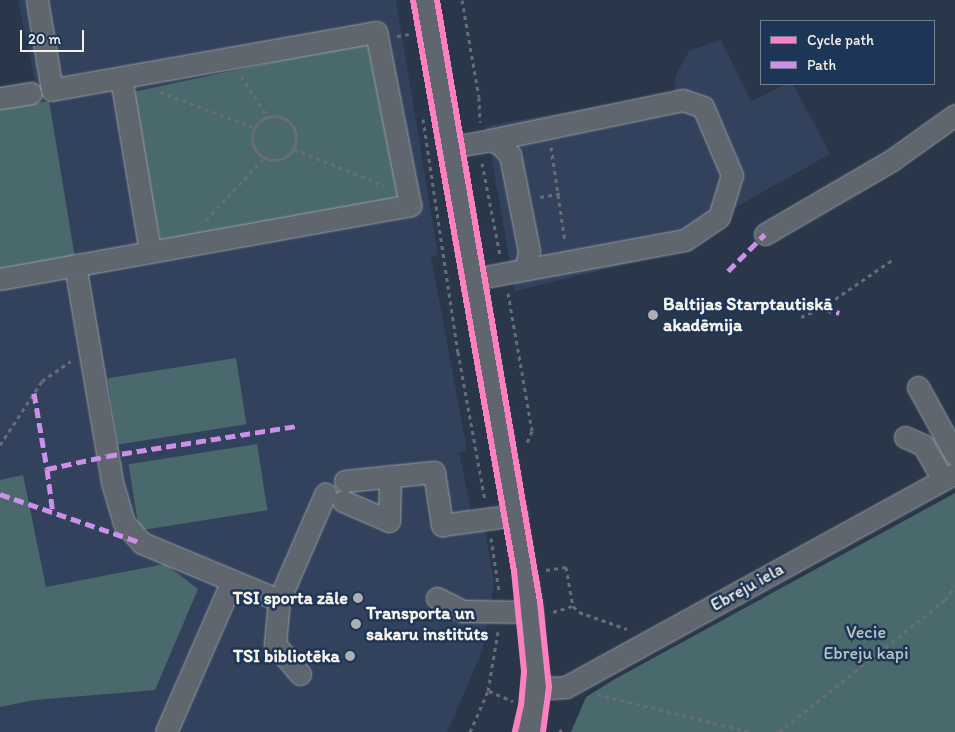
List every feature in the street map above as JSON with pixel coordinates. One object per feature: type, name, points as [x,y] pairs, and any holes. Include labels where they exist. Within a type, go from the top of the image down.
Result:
[{"type":"street","points":[[0,279],[410,205],[376,32],[52,90],[37,0]]},
{"type":"street","points":[[426,0],[532,612],[536,684],[529,732]]},
{"type":"street","points":[[121,78],[150,252]]},
{"type":"street","points":[[0,98],[32,93]]},
{"type":"street","points":[[452,147],[684,100],[703,107],[732,175],[719,217],[685,240],[474,279]]},
{"type":"street","points":[[765,234],[892,160],[955,115]]},
{"type":"street","points":[[485,141],[510,156],[529,251],[526,268]]},
{"type":"street","points":[[75,266],[112,482],[124,523],[142,543],[280,600]]},
{"type":"street","points":[[918,387],[955,454]]},
{"type":"street","points":[[905,437],[923,445],[949,476]]},
{"type":"street","points":[[300,674],[275,644],[280,600],[338,492],[390,476],[434,472],[442,525],[516,515]]},
{"type":"street","points":[[338,492],[389,521],[390,476]]},
{"type":"street","name":"Ebreju iela","points":[[536,684],[552,688],[566,687],[949,476]]},
{"type":"street","points":[[166,732],[232,581]]},
{"type":"street","points":[[437,598],[462,612],[532,612]]},
{"type":"path","points":[[462,0],[479,97],[504,273],[532,431],[525,443],[526,450]]},
{"type":"path","points":[[408,26],[411,43]]},
{"type":"path","points":[[229,58],[267,116]]},
{"type":"path","points":[[156,91],[253,128]]},
{"type":"path","points":[[267,116],[284,117],[296,131],[294,148],[281,160],[263,159],[252,145],[253,128],[267,116]]},
{"type":"path","points":[[422,116],[488,519],[501,612],[488,691],[470,732]]},
{"type":"path","points":[[550,147],[561,194]]},
{"type":"path","points":[[294,148],[392,188],[410,205],[422,212],[437,209]]},
{"type":"path","points":[[182,246],[263,159]]},
{"type":"path","points":[[548,196],[561,194]]},
{"type":"path","points":[[561,194],[556,196],[565,243],[569,242]]},
{"type":"path","points":[[801,317],[822,308],[892,260]]},
{"type":"path","points":[[0,445],[42,381],[88,350]]},
{"type":"path","points":[[546,570],[566,567],[573,606],[579,612],[622,625],[640,645]]},
{"type":"path","points":[[779,732],[945,600],[955,586]]},
{"type":"path","points":[[553,612],[573,606]]},
{"type":"path","points":[[610,696],[751,732]]},
{"type":"shaded area","points":[[18,0],[396,0],[438,255],[431,256],[467,451],[459,453],[472,515],[484,524],[494,584],[482,651],[447,732],[0,732],[0,87],[35,80]]},
{"type":"shaded area","points":[[721,40],[751,101],[784,85],[794,85],[830,154],[734,208],[726,218],[673,253],[515,291],[486,126],[674,93],[676,75],[689,51]]},
{"type":"green space","points":[[368,42],[402,201],[163,252],[129,93]]},
{"type":"green space","points":[[49,101],[75,258],[0,271],[0,109]]},
{"type":"green space","points":[[236,358],[246,424],[118,445],[108,378]]},
{"type":"green space","points":[[257,444],[267,510],[139,531],[129,464]]},
{"type":"green space","points":[[23,475],[46,587],[165,564],[198,589],[155,690],[34,700],[0,707],[0,480]]},
{"type":"green space","name":"Vecie Ebreju kapi","points":[[955,493],[955,732],[571,732],[586,697],[615,679]]},
{"type":"marked path","points":[[728,271],[765,234]]},
{"type":"marked path","points":[[822,308],[839,313]]},
{"type":"marked path","points":[[34,393],[47,469],[107,456],[296,426]]},
{"type":"marked path","points":[[47,469],[53,514]]},
{"type":"marked path","points":[[0,494],[142,543]]},
{"type":"cycle path","points":[[413,0],[514,571],[524,672],[521,705],[515,732]]},
{"type":"cycle path","points":[[437,0],[540,602],[549,687],[543,732]]},
{"type":"place","name":"Baltijas Starptautiskā akadēmija","points":[[653,315]]},
{"type":"place","name":"TSI sporta zāle","points":[[358,598]]},
{"type":"place","name":"Transporta un sakaru institūts","points":[[356,624]]},
{"type":"place","name":"TSI bibliotēka","points":[[350,656]]}]
